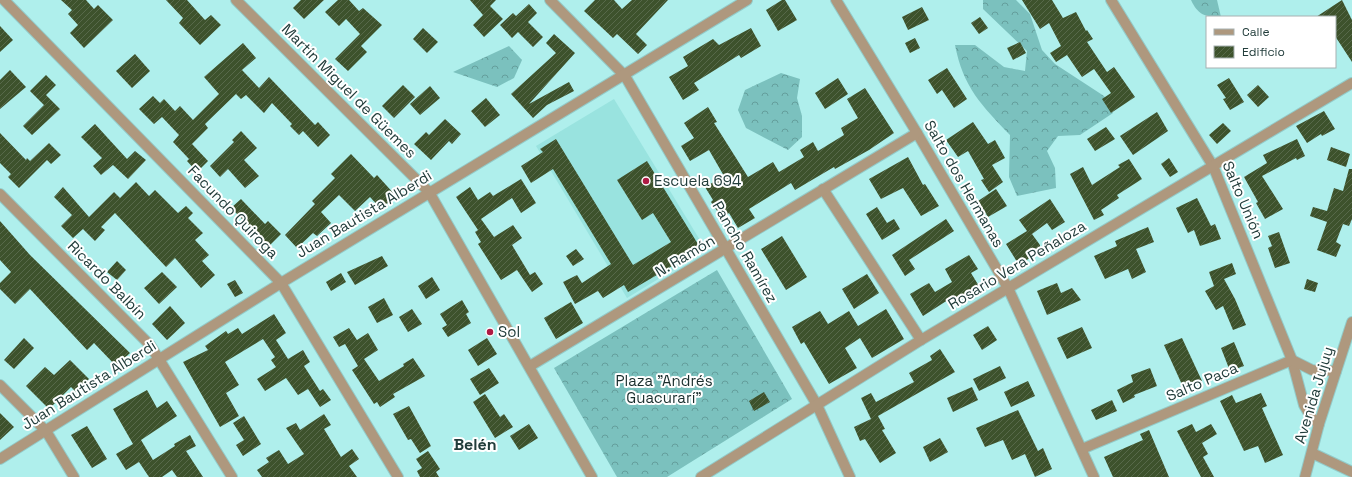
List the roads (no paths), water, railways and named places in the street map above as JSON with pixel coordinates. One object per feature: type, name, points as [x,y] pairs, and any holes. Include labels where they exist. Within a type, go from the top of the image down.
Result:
[{"type":"street","name":"Facundo Quiroga","points":[[4,0],[281,282],[398,477]]},
{"type":"street","name":"Martín Miguel de Güemes","points":[[236,0],[429,192],[530,366],[592,477]]},
{"type":"street","name":"Pancho Ramírez","points":[[550,0],[625,76],[817,405],[850,477]]},
{"type":"street","name":"Juan Bautista Alberdi","points":[[0,459],[281,282],[625,76],[747,0]]},
{"type":"street","name":"Salto dos Hermanas","points":[[836,0],[917,133],[1008,288],[1094,477]]},
{"type":"street","name":"Salto Unión","points":[[1111,0],[1213,166],[1292,360],[1304,405],[1311,417],[1319,424]]},
{"type":"street","name":"Rosario Vera Peñaloza","points":[[701,477],[920,340],[1352,83]]},
{"type":"street","name":"N. Ramón","points":[[530,366],[917,133]]},
{"type":"street","points":[[824,189],[920,340]]},
{"type":"street","name":"Ricardo Balbín","points":[[0,194],[150,345],[232,477]]},
{"type":"street","name":"Avenida Jujuy","points":[[1305,477],[1319,424],[1352,322]]},
{"type":"street","points":[[1292,360],[1312,370],[1336,371]]},
{"type":"street","name":"Salto Paca","points":[[1082,449],[1292,360]]},
{"type":"street","points":[[0,385],[46,431],[74,477]]},
{"type":"street","points":[[1312,453],[1352,472]]},
{"type":"place","name":"Escuela 694","points":[[646,181]]},
{"type":"place","name":"Sol","points":[[490,332]]},
{"type":"district","name":"Belén","points":[[475,444]]},
{"type":"park label","name":"Plaza \"Andrés Guacurarí\"","points":[[664,390]]}]
